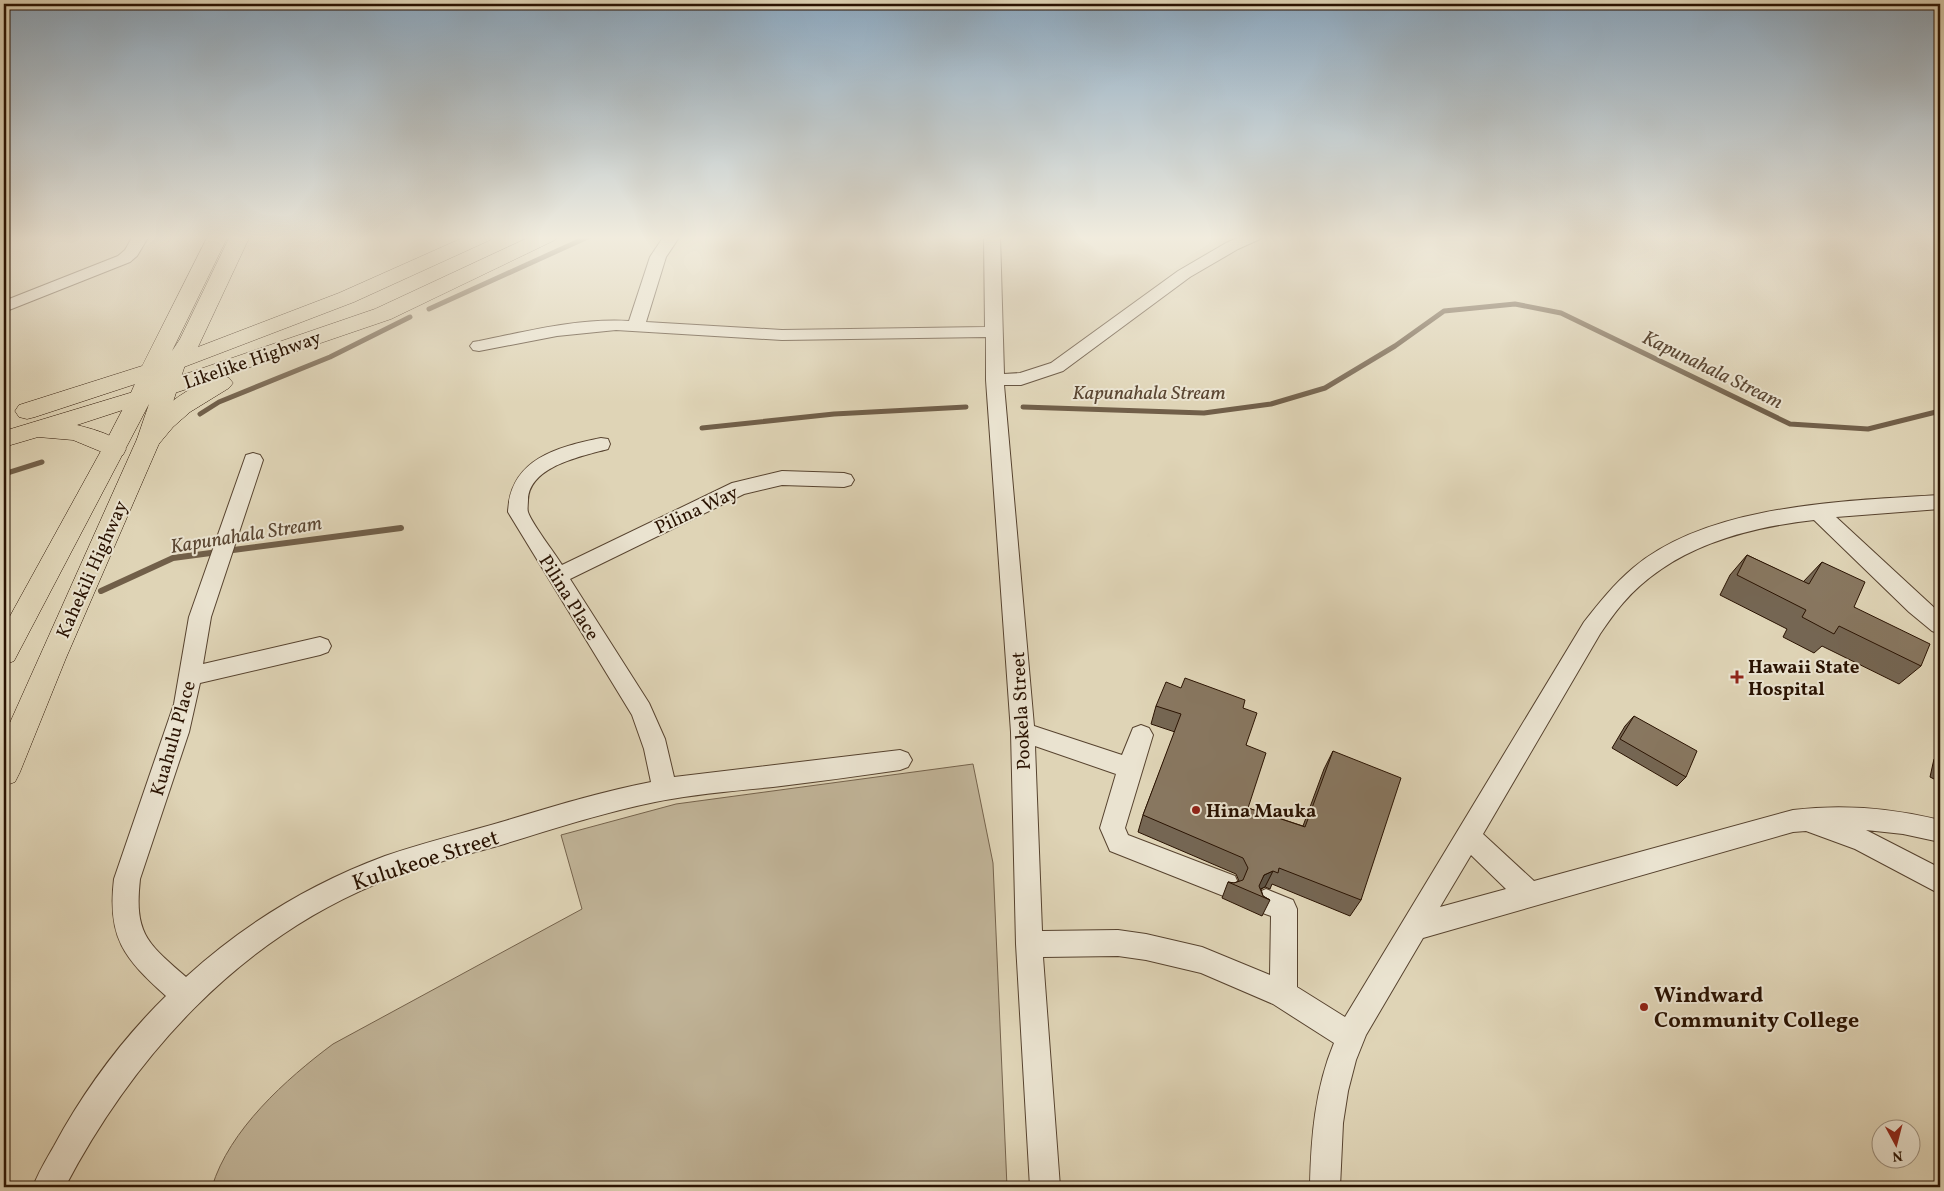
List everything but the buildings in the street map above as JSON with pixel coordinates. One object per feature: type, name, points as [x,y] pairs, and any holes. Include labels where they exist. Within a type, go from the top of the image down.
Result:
[{"type":"main road","points":[[159,380],[195,292]]},
{"type":"main road","name":"Kahekili Highway","points":[[4,772],[52,658],[149,440],[159,380],[174,364],[191,340],[214,292]]},
{"type":"main road","name":"Likelike Highway","points":[[174,364],[329,306],[361,292]]},
{"type":"main road","name":"Likelike Highway","points":[[6,431],[159,380],[312,339],[383,314],[430,292]]},
{"type":"main road","points":[[149,440],[162,421],[204,391],[312,339]]},
{"type":"main road","name":"Likelike Highway","points":[[6,431],[141,397],[159,380]]},
{"type":"main road","name":"Kahekili Highway","points":[[4,653],[141,397]]},
{"type":"main road","points":[[6,431],[71,430],[114,449]]},
{"type":"street","points":[[4,307],[43,292]]},
{"type":"street","points":[[636,325],[647,292]]},
{"type":"street","name":"Pookela Street","points":[[994,292],[995,380],[1023,732],[1029,944],[1045,1187]]},
{"type":"street","points":[[995,380],[1021,379],[1057,367],[1159,292]]},
{"type":"street","points":[[479,346],[570,328],[636,325],[782,335],[995,332]]},
{"type":"street","name":"Pilina Place","points":[[602,444],[565,454],[544,464],[528,478],[519,495],[517,504],[522,521],[640,710],[652,735],[661,761],[664,790]]},
{"type":"street","name":"Kuahulu Place","points":[[187,996],[135,947],[128,933],[124,917],[124,899],[127,879],[177,732],[190,676],[200,617],[253,460]]},
{"type":"street","name":"Pilina Way","points":[[557,576],[739,488],[782,478],[844,480]]},
{"type":"street","points":[[1325,1187],[1328,1128],[1333,1097],[1342,1060],[1352,1037],[1372,997],[1413,928],[1596,622],[1617,593],[1633,578],[1668,553],[1718,531],[1774,517],[1940,502]]},
{"type":"street","points":[[1818,512],[1916,606],[1940,625]]},
{"type":"street","points":[[190,676],[320,646]]},
{"type":"street","points":[[1023,732],[1130,768]]},
{"type":"street","points":[[1141,735],[1112,828],[1119,842],[1226,885]]},
{"type":"street","name":"Kulukeoe Street","points":[[48,1187],[86,1118],[115,1077],[145,1039],[187,996],[244,946],[278,922],[349,882],[384,868],[603,804],[664,790],[900,760]]},
{"type":"street","points":[[1413,928],[1793,821],[1849,816],[1888,820],[1940,831]]},
{"type":"street","points":[[1793,821],[1828,827],[1858,836],[1940,882]]},
{"type":"street","points":[[1468,836],[1530,895]]},
{"type":"street","points":[[1266,902],[1284,909],[1283,994]]},
{"type":"street","points":[[1029,944],[1091,942],[1146,946],[1202,960],[1283,994],[1352,1037]]},
{"type":"shaded area","points":[[973,764],[993,863],[1007,1187],[212,1187],[220,1166],[231,1146],[261,1107],[297,1073],[333,1044],[582,909],[561,835],[676,804]]},
{"type":"waterway","points":[[429,309],[467,292]]},
{"type":"waterway","name":"Kapunahala Stream","points":[[1023,407],[1204,413],[1271,404],[1325,388],[1395,346],[1444,311],[1515,304],[1561,313],[1790,424],[1868,429],[1940,411]]},
{"type":"waterway","points":[[200,414],[219,402],[330,357],[410,317]]},
{"type":"waterway","name":"Kapunahala Stream","points":[[702,428],[834,414],[966,407]]},
{"type":"waterway","points":[[4,474],[42,462]]},
{"type":"waterway","name":"Kapunahala Stream","points":[[101,591],[173,558],[401,528]]},
{"type":"place","name":"Hawaii State Hospital","points":[[1737,677]]},
{"type":"place","name":"Hina Mauka","points":[[1196,810]]},
{"type":"place","name":"Windward Community College","points":[[1644,1007]]}]
